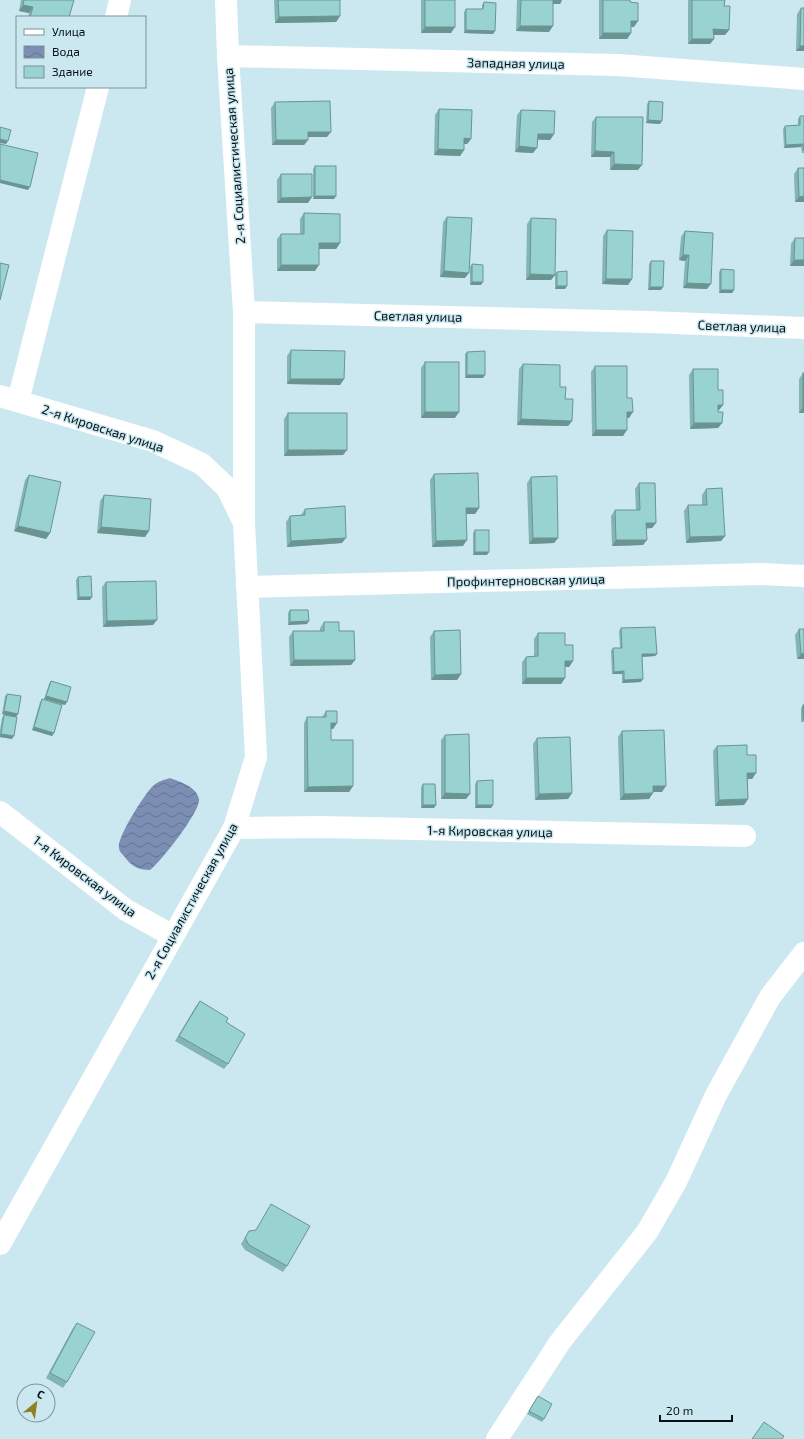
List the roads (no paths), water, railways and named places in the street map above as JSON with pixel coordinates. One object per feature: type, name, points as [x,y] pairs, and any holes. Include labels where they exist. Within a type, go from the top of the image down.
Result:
[{"type":"street","points":[[116,16],[120,0]]},
{"type":"street","name":"2-я Социалистическая улица","points":[[226,0],[228,56],[244,312]]},
{"type":"street","name":"Западная улица","points":[[228,56],[618,65],[804,79]]},
{"type":"street","points":[[9,398],[98,88]]},
{"type":"street","points":[[244,312],[244,523]]},
{"type":"street","name":"Светлая улица","points":[[244,312],[649,322],[804,328]]},
{"type":"street","name":"2-я Кировская улица","points":[[9,398],[154,441],[202,464],[227,488],[244,523]]},
{"type":"street","name":"2-я Социалистическая улица","points":[[0,1244],[234,828],[256,757],[244,523]]},
{"type":"street","name":"Профинтерновская улица","points":[[247,586],[761,574],[804,576]]},
{"type":"street","name":"1-я Кировская улица","points":[[0,812],[126,910],[173,936]]},
{"type":"street","name":"1-я Кировская улица","points":[[234,828],[321,827],[745,836]]},
{"type":"street","points":[[497,1439],[560,1342],[647,1232],[676,1182],[716,1095],[770,997],[804,953]]},
{"type":"water","points":[[170,778],[187,785],[195,791],[199,799],[198,805],[194,814],[179,836],[150,870],[135,867],[119,849],[119,843],[126,826],[149,790],[157,783]]}]
